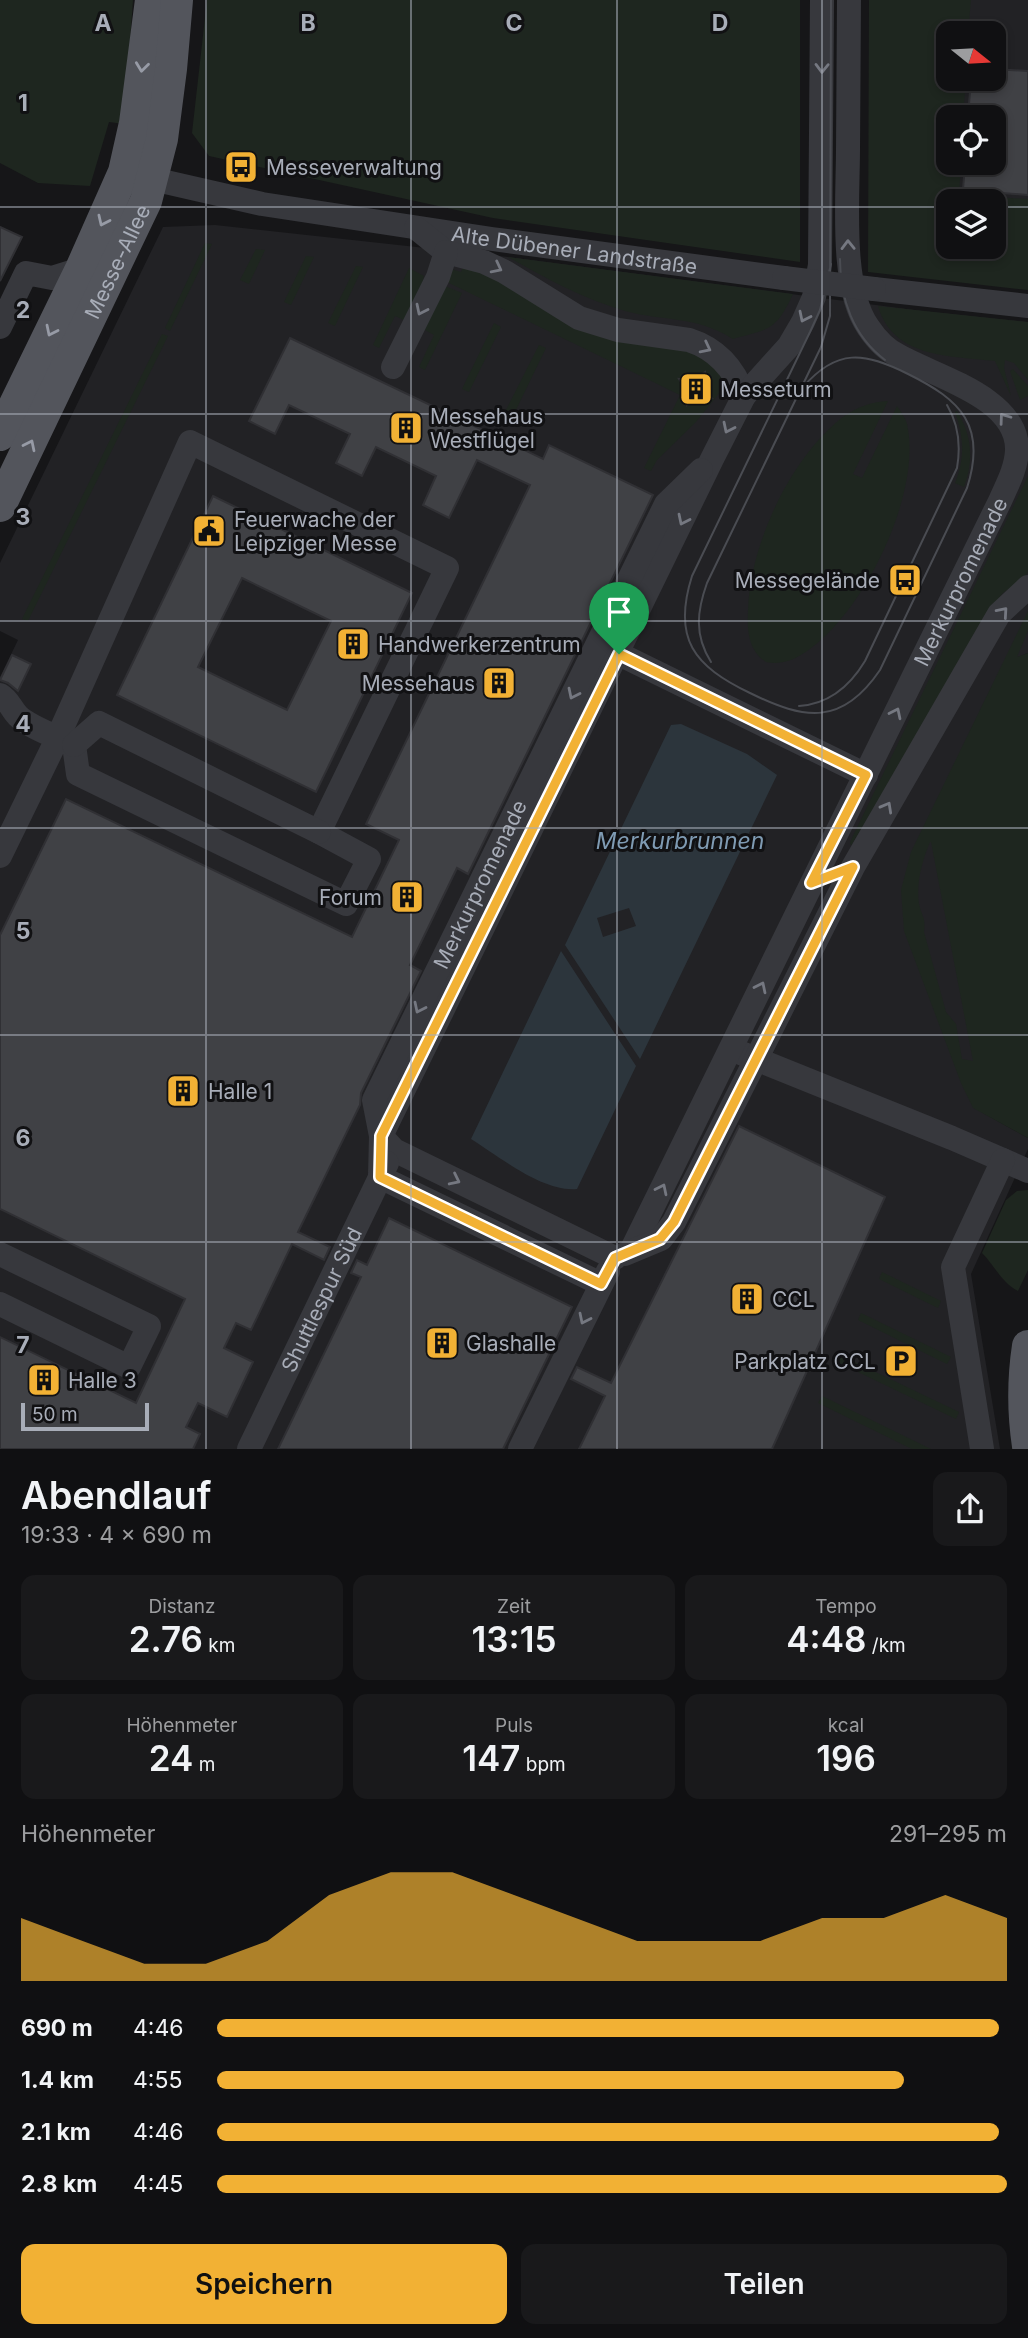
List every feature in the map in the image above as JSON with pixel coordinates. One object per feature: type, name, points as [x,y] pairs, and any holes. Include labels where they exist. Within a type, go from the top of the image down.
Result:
[{"type":"main road","name":"Messe-Allee","points":[[0,506],[138,220],[136,113],[150,0]]},
{"type":"main road","name":"Messe-Allee","points":[[0,435],[81,270],[139,176],[166,113],[177,0]]},
{"type":"main road","points":[[1028,1346],[1024,1370],[1025,1429],[1028,1446]]},
{"type":"street","name":"Merkurpromenade","points":[[387,1143],[712,459],[744,396],[789,346],[814,297],[820,265],[822,0]]},
{"type":"street","name":"Merkurpromenade","points":[[623,1254],[731,1049],[866,775],[1000,501],[1013,472],[1017,450],[1009,422],[995,405],[897,356],[881,344],[866,326],[857,303],[848,252],[849,0]]},
{"type":"street","name":"Alte Dübener Landstraße","points":[[139,176],[252,202],[416,227],[922,296],[1028,306]]},
{"type":"street","points":[[416,227],[446,252],[484,262],[579,317],[618,330],[700,343],[719,354],[738,380],[744,396]]},
{"type":"street","points":[[393,368],[438,277],[446,252]]},
{"type":"street","points":[[0,327],[26,273],[52,278],[81,270]]},
{"type":"street","points":[[0,856],[62,742],[190,442],[447,568],[319,832]]},
{"type":"street","name":"Merkurpromenade","points":[[374,1100],[666,504],[712,459]]},
{"type":"street","name":"Merkurpromenade","points":[[623,1254],[660,1239],[674,1222],[853,867],[999,614],[1028,587]]},
{"type":"street","points":[[619,654],[866,775]]},
{"type":"street","points":[[2,711],[62,742],[78,774],[346,904],[369,859],[99,723],[62,742]]},
{"type":"street","points":[[811,883],[853,867]]},
{"type":"street","points":[[731,1049],[1028,1171]]},
{"type":"street","points":[[374,1100],[387,1143],[380,1177]]},
{"type":"street","points":[[374,1100],[380,1177]]},
{"type":"street","points":[[387,1143],[623,1254],[601,1284],[520,1449]]},
{"type":"street","points":[[982,1449],[953,1266],[1003,1160]]},
{"type":"street","points":[[380,1177],[601,1284]]},
{"type":"street","name":"Shuttlespur Süd","points":[[249,1449],[380,1177]]},
{"type":"street","points":[[0,1254],[149,1326],[129,1367],[0,1304]]},
{"type":"shaded area","points":[[0,0],[133,0],[124,124],[109,122],[90,186],[38,183],[0,163]]},
{"type":"shaded area","points":[[207,0],[800,0],[800,262],[493,218],[209,156],[192,133]]},
{"type":"shaded area","points":[[869,0],[971,0],[969,21],[936,21],[936,91],[965,91],[964,105],[936,105],[936,175],[960,175],[959,189],[936,189],[936,259],[1006,259],[1006,198],[1028,199],[1028,290],[868,272]]},
{"type":"shaded area","points":[[921,0],[1028,0],[1028,269],[918,259]]},
{"type":"shaded area","points":[[215,225],[508,257],[922,311],[1028,322],[1028,653],[1016,658],[983,1113],[1028,1138],[1028,1149],[971,1274],[1000,1449],[0,1449],[0,677],[18,640],[0,631],[0,563],[163,227]]},
{"type":"shaded area","points":[[205,243],[212,244],[170,331],[165,328]]},
{"type":"shaded area","points":[[256,249],[265,250],[249,284],[240,280]]},
{"type":"shaded area","points":[[306,256],[314,257],[291,305],[284,302]]},
{"type":"shaded area","points":[[508,257],[793,294],[782,315],[770,327],[733,339],[692,322],[640,314],[610,306],[565,287]]},
{"type":"shaded area","points":[[464,265],[713,360],[725,386],[696,422],[657,460],[651,471],[644,468],[680,395],[447,282],[451,269],[461,272]]},
{"type":"shaded area","points":[[356,266],[363,267],[335,326],[328,323]]},
{"type":"shaded area","points":[[409,268],[424,276],[421,288],[406,321],[395,316],[379,348],[373,345]]},
{"type":"shaded area","points":[[445,286],[462,293],[425,370],[419,367],[434,335],[423,329]]},
{"type":"shaded area","points":[[878,306],[1028,322],[1028,380],[1014,363],[1005,360],[1004,368],[1011,396],[995,361],[942,355],[909,345],[896,336],[885,323]]},
{"type":"shaded area","points":[[494,323],[501,327],[469,392],[462,389]]},
{"type":"shaded area","points":[[162,334],[168,336],[28,621],[22,619]]},
{"type":"shaded area","points":[[539,345],[546,348],[514,414],[506,410]]},
{"type":"shaded area","points":[[1013,369],[1028,386],[1028,396],[1020,400],[1010,371]]},
{"type":"shaded area","points":[[888,401],[853,474],[862,478],[897,406],[907,424],[909,451],[906,481],[886,545],[871,575],[834,627],[798,657],[780,663],[766,662],[752,646],[748,610],[756,558],[777,504],[806,455],[824,434],[854,410]]},
{"type":"shaded area","points":[[957,411],[966,429],[970,448],[964,487],[955,483],[962,447],[955,412]]},
{"type":"shaded area","points":[[1028,476],[1028,572],[1022,580],[1001,595],[851,846],[850,842]]},
{"type":"shaded area","points":[[1028,611],[1028,631],[1017,657],[1028,653],[1028,1138],[973,1108],[961,1083],[904,931],[901,890],[911,852]],"holes":[[[931,842],[973,1061],[962,1059],[956,1024],[946,1012],[924,932],[918,888],[922,864]]]},
{"type":"shaded area","points":[[1028,1190],[1028,1270],[1018,1291],[982,1253],[1006,1200],[1017,1191]]},
{"type":"shaded area","points":[[882,1272],[941,1301],[938,1308],[879,1279]]},
{"type":"shaded area","points":[[861,1313],[951,1357],[947,1364],[858,1320]]},
{"type":"shaded area","points":[[840,1355],[959,1412],[956,1419],[837,1362]]},
{"type":"shaded area","points":[[822,1396],[931,1449],[912,1449],[818,1403]]},
{"type":"water","name":"Merkurbrunnen","points":[[681,724],[747,754],[777,775],[640,1059],[565,945],[671,725]],"holes":[[[629,908],[636,926],[603,937],[597,918]]]},
{"type":"water","points":[[561,951],[636,1066],[577,1189],[550,1185],[536,1179],[471,1139]]},
{"type":"building","points":[[1006,70],[1028,71],[1028,195],[1006,193],[1006,189],[963,189],[964,175],[1006,175],[1006,105],[969,105],[970,91],[1006,91]]},
{"type":"building","points":[[0,227],[22,237],[0,281]]},
{"type":"building","name":"Halle 1","points":[[290,338],[543,459],[549,445],[653,495],[468,874],[457,868],[410,965],[421,971],[361,1093],[360,1105],[298,1232],[330,1247],[324,1260],[292,1244],[251,1330],[236,1323],[224,1348],[253,1362],[227,1417],[198,1403],[186,1427],[200,1434],[193,1449],[0,1449],[0,1337],[136,1403],[185,1299],[0,1209],[0,935],[66,799],[352,937],[399,840],[366,824],[530,485],[477,460],[449,518],[423,505],[436,476],[376,447],[362,476],[336,463],[350,434],[289,405],[275,434],[249,421]]},
{"type":"building","name":"Messeturm","points":[[705,372],[705,387],[712,398],[699,397],[687,405],[686,390],[679,379],[693,380]]},
{"type":"building","name":"Handwerkerzentrum","points":[[213,496],[412,593],[316,792],[117,695]],"holes":[[[242,578],[331,621],[287,710],[198,667]]]},
{"type":"building","points":[[12,655],[31,664],[18,691],[0,680]]},
{"type":"building","name":"CCL","points":[[739,1126],[885,1197],[772,1449],[579,1449],[605,1396],[571,1379],[577,1367],[611,1383]]},
{"type":"building","name":"Glashalle","points":[[389,1218],[572,1307],[503,1449],[278,1449],[361,1277],[351,1273],[357,1260],[367,1265]]},
{"type":"tram line","points":[[711,662],[702,642],[699,623],[707,583],[821,347],[830,316],[831,0]]},
{"type":"tram line","points":[[840,259],[850,316],[864,340],[885,360]]},
{"type":"tram line","points":[[803,387],[815,374],[840,360],[864,358],[878,361],[927,384],[955,405],[965,418],[974,448],[967,488],[880,670],[851,701],[837,709],[821,713],[788,709],[750,693],[714,672],[692,648],[685,617],[686,598],[692,576],[820,310],[831,264]]},
{"type":"tram line","points":[[799,706],[820,702],[838,692],[853,678],[865,661],[957,468],[958,435],[947,405]]},
{"type":"place","name":"Messeverwaltung","points":[[241,167]]},
{"type":"place","name":"Messeturm","points":[[696,389]]},
{"type":"place","name":"Messehaus Westflügel","points":[[406,428]]},
{"type":"place","name":"Feuerwache der Leipziger Messe","points":[[209,531]]},
{"type":"place","name":"Messegelände","points":[[905,580]]},
{"type":"place","name":"Handwerkerzentrum","points":[[353,644]]},
{"type":"place","name":"Messehaus","points":[[499,683]]},
{"type":"place","name":"Forum","points":[[407,897]]},
{"type":"place","name":"Halle 1","points":[[183,1091]]},
{"type":"place","name":"CCL","points":[[747,1299]]},
{"type":"place","name":"Glashalle","points":[[442,1343]]},
{"type":"place","name":"Parkplatz CCL","points":[[901,1361]]},
{"type":"place","name":"Halle 3","points":[[44,1380]]},
{"type":"route","points":[[619,654],[866,775],[811,883],[853,867],[674,1222],[660,1239],[615,1258],[601,1284],[380,1177],[381,1136],[619,654]]}]
